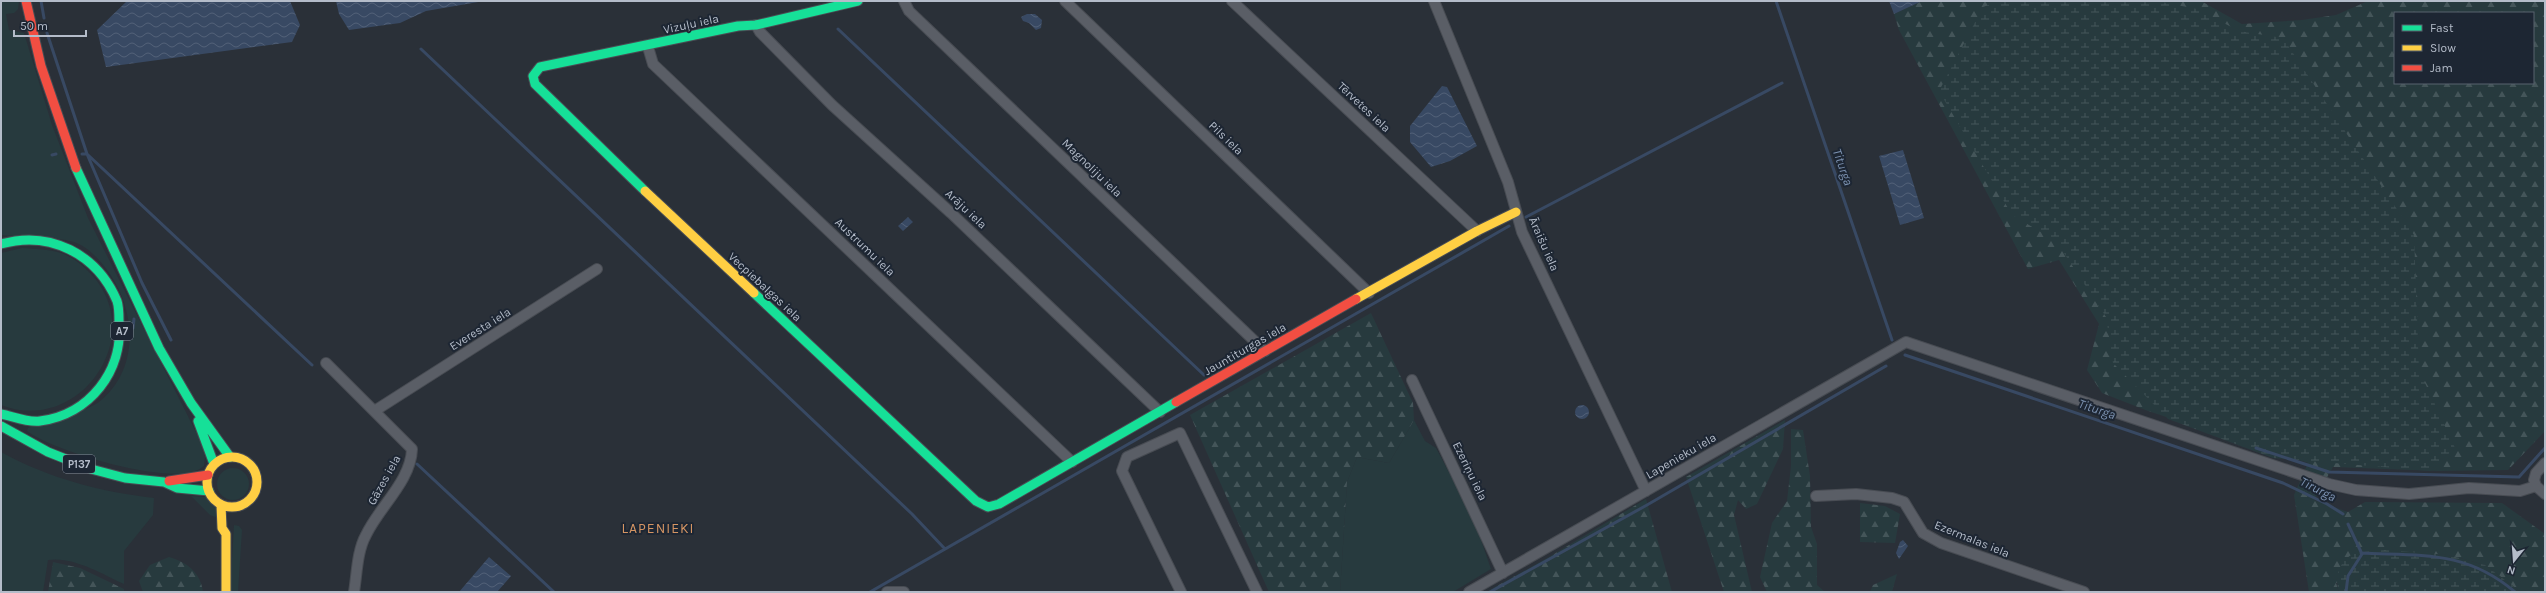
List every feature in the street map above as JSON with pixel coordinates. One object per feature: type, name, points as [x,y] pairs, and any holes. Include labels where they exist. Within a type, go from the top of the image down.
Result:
[{"type":"main road","points":[[26,1],[45,84],[75,170],[136,302],[191,402],[230,457]]},
{"type":"main road","name":"Vizuļu iela","points":[[534,76],[540,67],[648,47],[858,1]]},
{"type":"main road","name":"Vecpiebalgas iela","points":[[534,76],[535,84],[540,90],[588,137],[976,501],[988,507]]},
{"type":"main road","name":"Jauntiturgas iela","points":[[988,507],[999,504],[1477,231],[1516,212]]},
{"type":"main road","name":"A7","points":[[1,244],[19,240],[48,240],[69,248],[88,259],[107,281],[119,310],[122,327],[120,350],[114,368],[93,398],[64,416],[35,422],[1,414]]},
{"type":"main road","points":[[191,402],[214,464]]},
{"type":"main road","name":"P137","points":[[1,426],[48,452],[69,461],[125,478],[164,482],[208,475]]},
{"type":"main road","points":[[226,534],[222,528],[221,505],[209,491],[208,475],[214,464],[230,457],[244,460],[256,474],[255,491],[251,498],[238,506],[226,534],[226,592]]},
{"type":"main road","name":"P137","points":[[164,482],[177,488],[209,491]]},
{"type":"main road","points":[[221,505],[238,506]]},
{"type":"street","name":"Magnoliju iela","points":[[904,1],[908,12],[1265,351]]},
{"type":"street","name":"Pils iela","points":[[1065,1],[1369,293]]},
{"type":"street","name":"Tērvetes iela","points":[[1232,1],[1477,231]]},
{"type":"street","name":"Āraišu iela","points":[[1434,1],[1508,182],[1522,232],[1646,491]]},
{"type":"street","name":"Arāju iela","points":[[756,24],[760,32],[832,105],[956,218],[1160,412]]},
{"type":"street","name":"Austrumu iela","points":[[648,47],[652,64],[1072,462]]},
{"type":"street","name":"Everesta iela","points":[[376,410],[597,270]]},
{"type":"street","name":"Lapenieku iela","points":[[1469,592],[1906,342],[2329,484],[2356,490],[2410,494],[2469,488],[2520,491],[2535,483]]},
{"type":"street","name":"Gāzes iela","points":[[326,363],[376,410],[412,448],[412,457],[406,471],[365,535],[354,592]]},
{"type":"street","name":"Ezeriņu iela","points":[[1412,380],[1503,573]]},
{"type":"street","points":[[1181,592],[1122,471],[1127,457],[1180,433],[1257,592]]},
{"type":"street","points":[[2545,462],[2536,473],[2535,483],[2545,494]]},
{"type":"street","name":"Ezermalas iela","points":[[1816,496],[1856,494],[1892,498],[1904,502],[1923,533],[1941,543],[2084,592]]},
{"type":"street","points":[[887,592],[904,592]]},
{"type":"green space","points":[[1,1],[19,1],[18,9],[14,13],[6,14],[9,30],[24,33],[52,125],[88,218],[202,444],[205,457],[204,466],[190,472],[169,473],[143,471],[116,465],[62,448],[27,431],[28,428],[76,412],[99,402],[113,388],[122,372],[128,354],[130,336],[128,317],[123,299],[115,282],[94,255],[78,244],[66,240],[1,235]]},
{"type":"green space","points":[[1922,1],[2201,1],[2242,24],[2302,20],[2336,15],[2368,1],[2545,1],[2545,431],[2508,470],[2438,471],[2333,467],[2314,500],[2348,512],[2365,502],[2502,503],[2545,534],[2545,592],[2521,592],[2485,565],[2449,555],[2418,554],[2336,583],[2339,592],[2309,592],[2294,495],[2308,463],[2148,411],[2102,393],[2087,370],[2099,324],[2059,260],[2028,269],[1899,30],[1894,14]]},
{"type":"green space","points":[[1999,1],[2157,1],[2197,9],[2239,31],[2283,38],[2414,235],[2419,370],[2455,448],[2430,471],[2273,458],[2168,419],[2113,363],[2106,317],[2056,241],[2012,215],[1939,91],[1983,7]]},
{"type":"green space","points":[[22,248],[42,249],[56,252],[70,257],[81,265],[91,274],[107,299],[112,325],[109,351],[97,374],[79,394],[56,406],[30,411],[1,405],[1,253]]},
{"type":"green space","points":[[1371,313],[1413,403],[1414,420],[1389,463],[1357,457],[1347,482],[1340,592],[1269,592],[1190,415]]},
{"type":"green space","points":[[1414,420],[1425,441],[1436,448],[1473,517],[1491,569],[1453,592],[1340,592],[1347,482],[1357,457],[1389,463]]},
{"type":"green space","points":[[1785,420],[1783,449],[1757,504],[1746,509],[1738,500],[1734,515],[1752,592],[1724,592],[1686,477]]},
{"type":"green space","points":[[1791,429],[1803,430],[1810,476],[1811,527],[1817,544],[1817,585],[1825,592],[1767,592],[1760,577],[1772,523],[1787,501],[1791,466]]},
{"type":"green space","points":[[1,452],[37,469],[75,482],[114,492],[154,498],[153,515],[124,551],[124,584],[77,563],[58,559],[48,560],[43,592],[1,592]]},
{"type":"green space","points":[[230,468],[236,468],[245,472],[249,484],[245,496],[236,500],[230,500],[221,496],[217,487],[217,481],[221,472]]},
{"type":"green space","points":[[191,496],[206,497],[217,509],[218,518],[210,515]]},
{"type":"green space","points":[[1646,499],[1672,592],[1486,592],[1549,557]]},
{"type":"green space","points":[[1860,503],[1885,506],[1900,514],[1895,543],[1860,542]]},
{"type":"green space","points":[[234,525],[239,526],[242,530],[238,592],[230,592]]},
{"type":"green space","points":[[2385,550],[2449,555],[2485,565],[2521,592],[2339,592],[2337,581],[2339,570],[2341,565],[2348,557],[2361,552]]},
{"type":"green space","points":[[169,557],[182,562],[192,569],[202,585],[203,592],[143,592],[139,581],[150,565]]},
{"type":"green space","points":[[53,562],[80,568],[124,589],[124,592],[48,592]]},
{"type":"green space","points":[[1897,574],[1892,592],[1870,592],[1873,585]]},
{"type":"water","points":[[127,1],[290,1],[300,25],[292,42],[106,67],[97,30]]},
{"type":"water","points":[[336,1],[484,1],[426,11],[400,23],[349,30],[339,14]]},
{"type":"water","points":[[1889,1],[1922,1],[1894,14]]},
{"type":"water","points":[[1027,14],[1035,14],[1042,20],[1041,28],[1036,30],[1029,23],[1023,21],[1021,17]]},
{"type":"water","points":[[1442,86],[1447,87],[1477,146],[1450,161],[1431,167],[1410,142],[1410,126]]},
{"type":"water","points":[[1903,150],[1924,218],[1900,225],[1879,156]]},
{"type":"water","points":[[908,217],[913,222],[903,231],[898,226]]},
{"type":"water","points":[[1579,405],[1585,405],[1589,409],[1589,415],[1585,419],[1579,419],[1575,415],[1575,409]]},
{"type":"water","points":[[1903,540],[1908,546],[1899,559],[1896,553],[1900,542]]},
{"type":"water","points":[[489,557],[511,576],[497,592],[459,592]]},
{"type":"waterway","points":[[41,1],[44,18]]},
{"type":"waterway","name":"Titurga","points":[[1776,1],[1892,340]]},
{"type":"waterway","points":[[838,29],[1204,375]]},
{"type":"waterway","points":[[47,33],[87,154],[142,283],[171,340]]},
{"type":"waterway","points":[[421,49],[912,514],[945,549]]},
{"type":"waterway","points":[[1526,217],[1782,83]]},
{"type":"waterway","points":[[52,155],[56,154]]},
{"type":"waterway","points":[[82,154],[87,154],[312,365]]},
{"type":"waterway","points":[[870,592],[1509,226]]},
{"type":"waterway","points":[[133,328],[134,319]]},
{"type":"waterway","name":"Titurga","points":[[1905,355],[2283,483],[2327,504],[2343,514]]},
{"type":"waterway","points":[[1490,592],[1647,505],[1886,366]]},
{"type":"waterway","points":[[2256,448],[2329,472],[2519,477],[2545,448]]},
{"type":"waterway","points":[[417,464],[554,592]]},
{"type":"waterway","name":"Tirurga","points":[[2346,592],[2348,576],[2362,554],[2348,524]]},
{"type":"waterway","points":[[2361,553],[2403,554],[2442,558],[2461,562],[2497,578],[2515,592]]},
{"type":"traffic: fast","points":[[645,191],[535,84],[533,76],[540,67],[738,26],[756,25],[858,1]]},
{"type":"traffic: fast","points":[[76,168],[159,348],[191,403],[230,457]]},
{"type":"traffic: fast","points":[[1,244],[37,240],[54,243],[70,250],[97,270],[108,284],[117,301],[119,314],[119,339],[116,357],[100,388],[88,400],[74,410],[58,417],[40,421],[25,420],[1,414]]},
{"type":"traffic: fast","points":[[754,293],[976,501],[988,507],[999,504],[1176,402]]},
{"type":"traffic: fast","points":[[198,421],[214,464]]},
{"type":"traffic: fast","points":[[1,426],[48,452],[91,469],[125,478],[164,482],[177,488],[209,491]]},
{"type":"traffic: slow","points":[[645,191],[754,293]]},
{"type":"traffic: slow","points":[[1356,299],[1477,231],[1516,212]]},
{"type":"traffic: slow","points":[[232,457],[242,459],[250,464],[255,472],[257,482],[255,492],[250,500],[242,505],[232,507],[222,505],[214,500],[209,492],[207,482],[209,472],[214,464],[222,459],[232,457]]},
{"type":"traffic: slow","points":[[221,505],[222,528],[226,534],[226,592]]},
{"type":"traffic: jam","points":[[26,1],[41,66],[76,168]]},
{"type":"traffic: jam","points":[[1176,402],[1356,299]]},
{"type":"traffic: jam","points":[[169,481],[208,475]]},
{"type":"district","name":"LAPENIEKI","points":[[658,528]]}]
